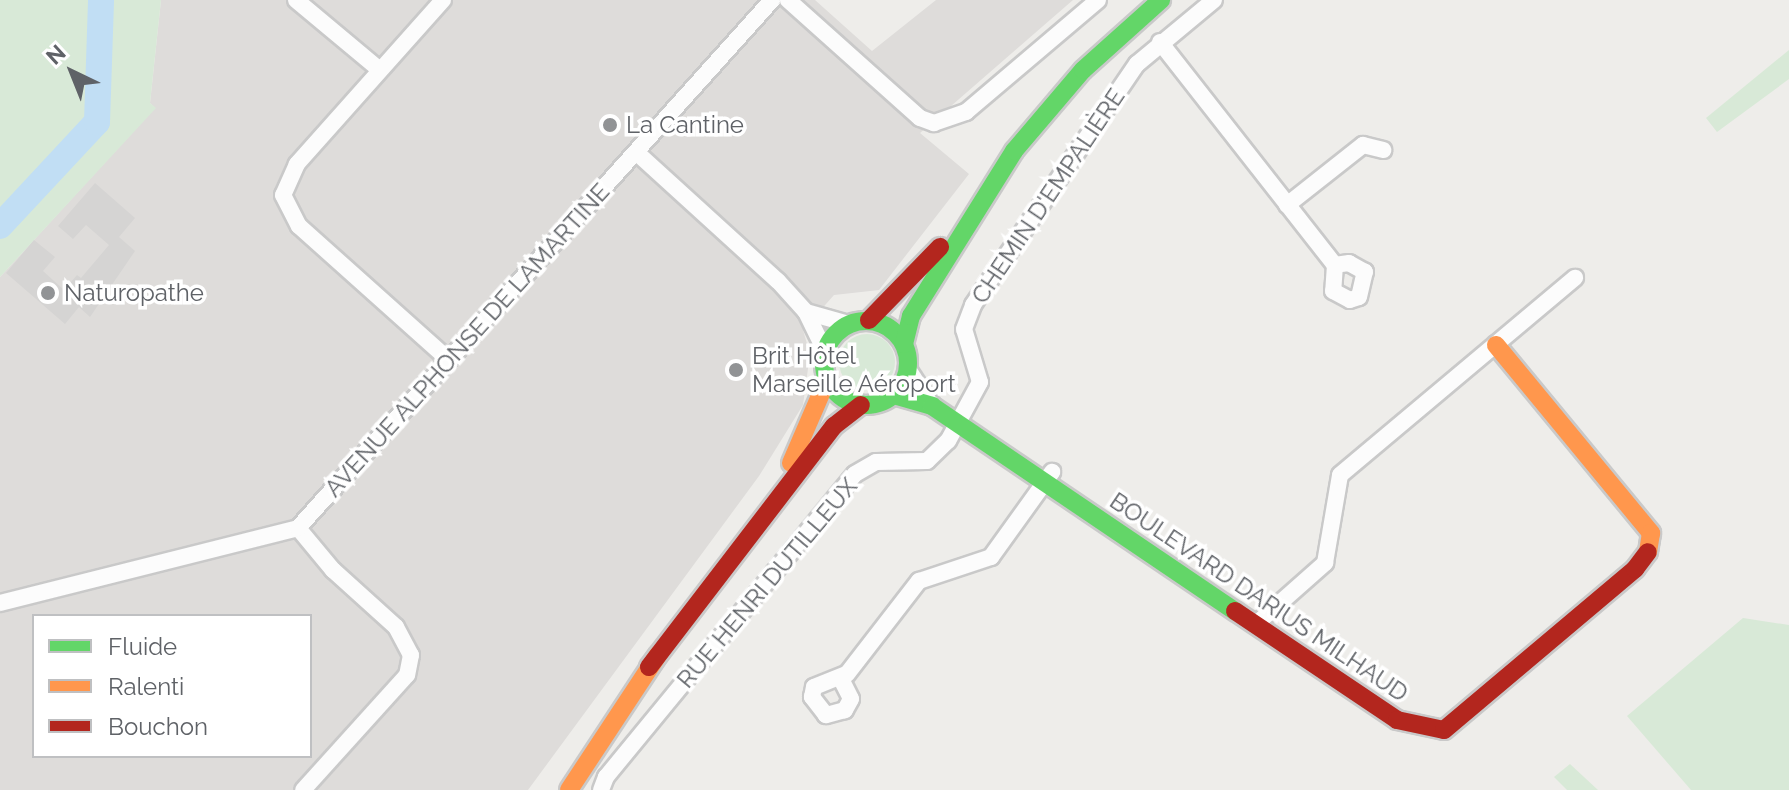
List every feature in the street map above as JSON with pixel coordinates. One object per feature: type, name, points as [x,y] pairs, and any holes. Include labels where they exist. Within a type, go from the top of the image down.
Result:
[{"type":"main road","points":[[750,532],[799,450],[827,380],[825,351],[849,324],[869,320],[889,306],[977,204],[1083,70],[1161,0]]},
{"type":"main road","points":[[555,790],[834,426],[861,405],[894,395],[908,369],[904,344],[911,316],[977,204]]},
{"type":"main road","points":[[869,320],[890,327],[904,344]]},
{"type":"main road","name":"BOULEVARD DARIUS MILHAUD","points":[[894,395],[932,406],[1048,476],[1255,625],[1397,720],[1444,730],[1635,569],[1648,551],[1651,533],[1496,345]]},
{"type":"main road","points":[[827,380],[861,405]]},
{"type":"main road","points":[[569,790],[658,655]]},
{"type":"street","points":[[296,0],[380,70]]},
{"type":"street","points":[[443,0],[297,164],[283,195],[299,226],[449,360]]},
{"type":"street","name":"AVENUE ALPHONSE DE LAMARTINE","points":[[298,528],[772,0]]},
{"type":"street","points":[[788,0],[920,118],[934,123],[959,118],[1098,0]]},
{"type":"street","name":"CHEMIN D'EMPALIÈRE","points":[[960,424],[980,382],[964,329],[973,305],[1137,64],[1214,0]]},
{"type":"street","points":[[1160,42],[1335,265]]},
{"type":"street","points":[[1287,205],[1363,145],[1383,150]]},
{"type":"street","points":[[636,152],[806,312],[825,351]]},
{"type":"street","points":[[1255,625],[1325,563],[1340,475],[1575,278]]},
{"type":"street","points":[[806,312],[849,324]]},
{"type":"street","name":"BOULEVARD DARIUS MILHAUD","points":[[908,369],[932,406]]},
{"type":"street","name":"RUE HENRI DUTILLEUX","points":[[601,790],[606,777],[855,474],[876,462],[927,461],[960,424]]},
{"type":"street","points":[[841,679],[909,588],[991,557],[1048,476]]},
{"type":"street","points":[[0,603],[298,528],[333,570],[396,627],[411,655],[407,675],[303,790]]},
{"type":"shaded area","points":[[161,0],[815,0],[872,51],[936,0],[1073,0],[920,133],[969,174],[879,290],[834,295],[803,330],[810,354],[803,405],[759,476],[528,790],[0,790],[0,277],[155,108],[150,103]]},
{"type":"green space","points":[[0,0],[161,0],[150,103],[156,108],[0,277]]},
{"type":"green space","points":[[1789,50],[1789,79],[1717,132],[1706,118]]},
{"type":"green space","points":[[867,334],[887,342],[895,362],[887,382],[867,390],[847,382],[839,362],[847,342]]},
{"type":"green space","points":[[1743,618],[1789,625],[1789,790],[1691,790],[1627,716]]},
{"type":"green space","points":[[1570,764],[1598,790],[1567,790],[1554,777]]},
{"type":"building","points":[[95,183],[135,218],[119,237],[135,251],[90,317],[79,307],[65,324],[6,273],[34,240],[55,257],[43,271],[64,290],[77,275],[81,278],[109,245],[86,225],[73,239],[58,226]]},
{"type":"waterway","points":[[0,226],[97,122],[101,0]]},
{"type":"traffic: fast","points":[[904,344],[911,316],[1014,151],[1083,70],[1161,0]]},
{"type":"traffic: fast","points":[[866,321],[882,324],[896,333],[905,347],[908,363],[905,379],[896,393],[882,402],[866,405],[850,402],[836,393],[827,379],[824,363],[827,347],[836,333],[850,324],[866,321]]},
{"type":"traffic: fast","points":[[894,395],[932,406],[1235,611]]},
{"type":"traffic: slow","points":[[1496,345],[1651,533],[1648,552]]},
{"type":"traffic: slow","points":[[791,463],[827,380]]},
{"type":"traffic: slow","points":[[569,790],[658,655]]},
{"type":"traffic: jam","points":[[869,320],[940,247]]},
{"type":"traffic: jam","points":[[649,667],[834,426],[861,405]]},
{"type":"traffic: jam","points":[[1235,611],[1397,720],[1444,730],[1635,569],[1648,552]]},
{"type":"place","name":"La Cantine","points":[[610,125]]},
{"type":"place","name":"Naturopathe","points":[[48,293]]},
{"type":"place","name":"Brit Hôtel Marseille Aéroport","points":[[736,370]]}]
